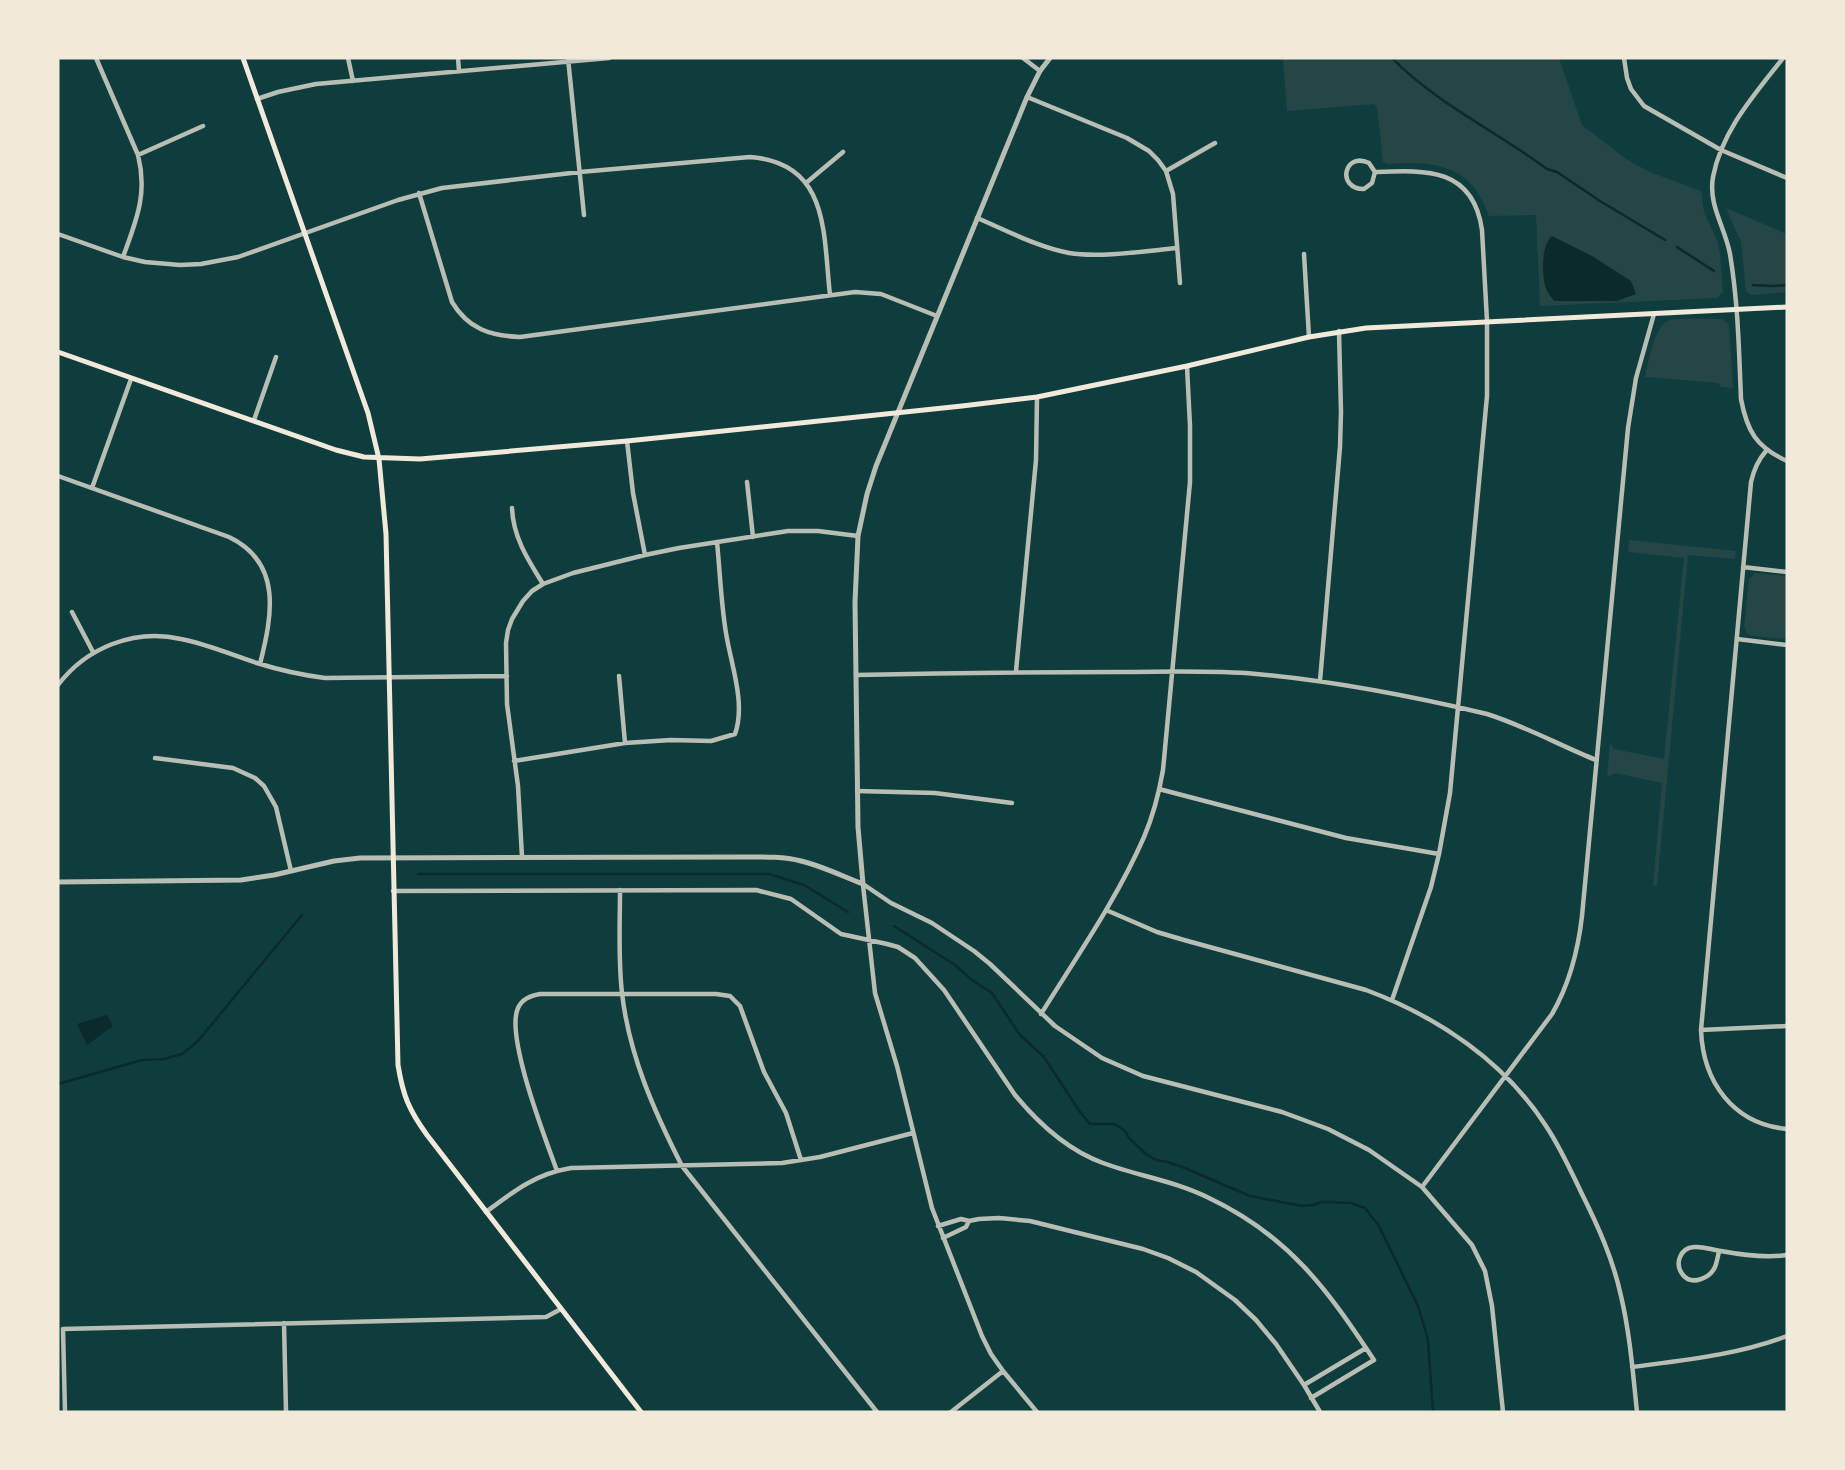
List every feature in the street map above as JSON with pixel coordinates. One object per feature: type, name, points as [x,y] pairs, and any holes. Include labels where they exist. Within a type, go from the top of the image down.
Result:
[{"type":"main road","points":[[243,58],[361,391],[379,459],[386,534],[392,858],[398,1065],[401,1086],[414,1116],[641,1412]]},
{"type":"main road","points":[[58,352],[358,457],[420,459],[627,442],[1037,397],[1339,331],[1398,325],[1787,307]]},
{"type":"street","points":[[96,58],[142,170],[139,211],[123,257]]},
{"type":"street","points":[[348,58],[353,80]]},
{"type":"street","points":[[458,58],[459,71]]},
{"type":"street","points":[[257,99],[295,88],[353,80],[609,58]]},
{"type":"street","points":[[1023,58],[1040,71]]},
{"type":"street","points":[[1037,1412],[1003,1371],[982,1336],[938,1226],[897,1066],[875,993],[859,848],[855,602],[858,536],[876,466],[1027,97],[1049,58]]},
{"type":"street","points":[[1624,58],[1631,89],[1644,106],[1721,150],[1787,178]]},
{"type":"street","points":[[1783,58],[1738,118],[1721,150],[1713,180],[1713,203],[1729,251],[1737,310],[1741,399],[1746,422],[1766,451],[1787,461]]},
{"type":"street","points":[[569,60],[584,215]]},
{"type":"street","points":[[1027,97],[1141,145],[1158,160],[1170,180],[1173,194],[1181,283]]},
{"type":"street","points":[[138,155],[203,126]]},
{"type":"street","points":[[1166,171],[1215,144]]},
{"type":"street","points":[[806,183],[843,152]]},
{"type":"street","points":[[58,234],[123,257],[160,264],[201,264],[238,257],[419,193],[467,184],[750,157],[787,166],[812,192],[821,215],[830,295]]},
{"type":"street","points":[[1359,160],[1373,166],[1375,173],[1375,179],[1364,189],[1353,187],[1346,176],[1349,166],[1359,160]]},
{"type":"street","points":[[1375,173],[1430,172],[1445,176],[1466,191],[1480,216],[1487,321],[1485,429],[1450,793],[1440,854],[1431,887],[1392,1000]]},
{"type":"street","points":[[419,193],[452,302],[468,322],[477,329],[492,334],[520,337],[855,292],[881,294],[937,316]]},
{"type":"street","points":[[977,218],[1069,253],[1093,254],[1177,248]]},
{"type":"street","points":[[1304,254],[1309,338]]},
{"type":"street","points":[[1422,1187],[1552,1014],[1562,996],[1574,962],[1582,916],[1628,428],[1636,378],[1654,314]]},
{"type":"street","points":[[1320,681],[1340,447],[1339,331]]},
{"type":"street","points":[[254,420],[276,357]]},
{"type":"street","points":[[1041,1014],[1106,910],[1144,835],[1159,789],[1174,672],[1190,482],[1187,366]]},
{"type":"street","points":[[92,488],[131,379]]},
{"type":"street","points":[[1016,671],[1036,460],[1037,397]]},
{"type":"street","points":[[627,442],[645,555]]},
{"type":"street","points":[[1766,451],[1754,469],[1751,482],[1701,1048],[1715,1085],[1723,1096],[1749,1118],[1764,1125],[1787,1129]]},
{"type":"street","points":[[58,476],[229,537],[251,551],[264,571],[270,595],[270,621],[260,664]]},
{"type":"street","points":[[747,482],[753,537]]},
{"type":"street","points":[[512,508],[515,532],[543,584]]},
{"type":"street","points":[[522,857],[519,800],[507,704],[506,643],[512,619],[532,591],[565,576],[645,555],[717,542],[803,530],[858,536]]},
{"type":"street","points":[[514,761],[625,743],[711,741],[735,734],[739,722],[739,703],[725,630],[717,542]]},
{"type":"street","points":[[1743,567],[1787,572]]},
{"type":"street","points":[[72,612],[93,652]]},
{"type":"street","points":[[58,685],[93,652],[140,636],[181,639],[260,664],[301,675],[325,678],[506,676]]},
{"type":"street","points":[[1737,639],[1787,645]]},
{"type":"street","points":[[856,675],[1016,671],[1174,672],[1253,674],[1320,681],[1368,688],[1504,719],[1596,760]]},
{"type":"street","points":[[619,676],[625,743]]},
{"type":"street","points":[[155,758],[233,768],[255,778],[264,786],[276,807],[291,871]]},
{"type":"street","points":[[1159,789],[1346,838],[1440,854]]},
{"type":"street","points":[[857,791],[935,793],[1012,803]]},
{"type":"street","points":[[58,881],[241,880],[346,859],[392,858],[782,858],[815,865],[863,884],[932,923],[974,951],[1041,1014],[1102,1058],[1143,1076],[1282,1112],[1328,1129],[1369,1150],[1422,1187],[1472,1245],[1485,1271],[1492,1306],[1503,1412]]},
{"type":"street","points":[[393,891],[740,889],[767,892],[791,900],[841,934],[898,947],[915,958],[944,990],[1015,1095],[1055,1136],[1100,1162],[1192,1190],[1231,1209],[1280,1243],[1320,1283],[1374,1360],[1311,1398]]},
{"type":"street","points":[[620,890],[619,956],[622,995],[632,1045],[649,1099],[682,1166],[877,1412]]},
{"type":"street","points":[[1106,910],[1175,938],[1335,981],[1392,1000],[1440,1024],[1471,1046],[1506,1077],[1530,1104],[1558,1145],[1607,1248],[1622,1297],[1637,1412]]},
{"type":"street","points":[[557,1171],[529,1091],[515,1024],[518,1007],[523,1000],[540,994],[730,996],[740,1006],[764,1072],[786,1113],[801,1160]]},
{"type":"street","points":[[1701,1030],[1787,1026]]},
{"type":"street","points":[[486,1212],[533,1179],[571,1168],[773,1163],[801,1160],[913,1133]]},
{"type":"street","points":[[938,1226],[961,1219],[969,1221],[999,1218],[1030,1221],[1143,1249],[1168,1258],[1196,1272],[1235,1300],[1256,1320],[1276,1344],[1320,1412]]},
{"type":"street","points":[[943,1238],[966,1227],[969,1221]]},
{"type":"street","points":[[1719,1251],[1715,1267],[1707,1277],[1694,1280],[1687,1279],[1682,1274],[1678,1261],[1686,1249],[1703,1247],[1743,1255],[1787,1255]]},
{"type":"street","points":[[65,1412],[63,1329],[546,1317],[561,1309]]},
{"type":"street","points":[[284,1323],[286,1412]]},
{"type":"street","points":[[1632,1367],[1741,1351],[1787,1336]]},
{"type":"street","points":[[1304,1385],[1366,1348]]},
{"type":"street","points":[[951,1412],[1003,1371]]},
{"type":"shaded area","points":[[1283,58],[1559,58],[1582,125],[1626,159],[1650,172],[1701,191],[1704,212],[1720,253],[1723,292],[1717,298],[1540,306],[1536,215],[1489,216],[1472,185],[1451,170],[1427,164],[1383,162],[1377,107],[1374,104],[1287,111]]},
{"type":"shaded area","points":[[1726,208],[1787,234],[1787,292],[1751,295],[1746,291],[1741,242]]},
{"type":"shaded area","points":[[1552,236],[1592,256],[1631,281],[1636,294],[1617,301],[1554,301],[1545,286],[1543,266],[1544,252]]},
{"type":"shaded area","points":[[1722,319],[1729,325],[1733,388],[1721,387],[1718,383],[1645,377],[1658,330],[1667,321]]},
{"type":"shaded area","points":[[1629,540],[1736,551],[1735,559],[1688,555],[1657,886],[1653,886],[1662,783],[1615,773],[1607,777],[1610,743],[1614,749],[1664,759],[1684,558],[1628,552]]},
{"type":"shaded area","points":[[1755,573],[1787,576],[1787,639],[1751,636],[1747,633],[1744,626],[1749,579]]},
{"type":"shaded area","points":[[107,1015],[113,1026],[87,1045],[77,1024]]},
{"type":"waterway","points":[[1392,58],[1447,103],[1547,169],[1557,172],[1665,240]]},
{"type":"waterway","points":[[1677,247],[1714,271]]},
{"type":"waterway","points":[[1753,285],[1787,285]]},
{"type":"waterway","points":[[418,874],[769,874],[804,885],[848,912]]},
{"type":"waterway","points":[[58,1084],[142,1060],[164,1059],[182,1054],[198,1041],[302,915]]},
{"type":"waterway","points":[[894,926],[955,965],[992,993],[1020,1035],[1044,1057],[1090,1124],[1115,1124],[1147,1155],[1156,1160],[1185,1168],[1250,1196],[1302,1206],[1321,1202],[1351,1203],[1365,1208],[1379,1226],[1418,1306],[1428,1340],[1433,1412]]}]
